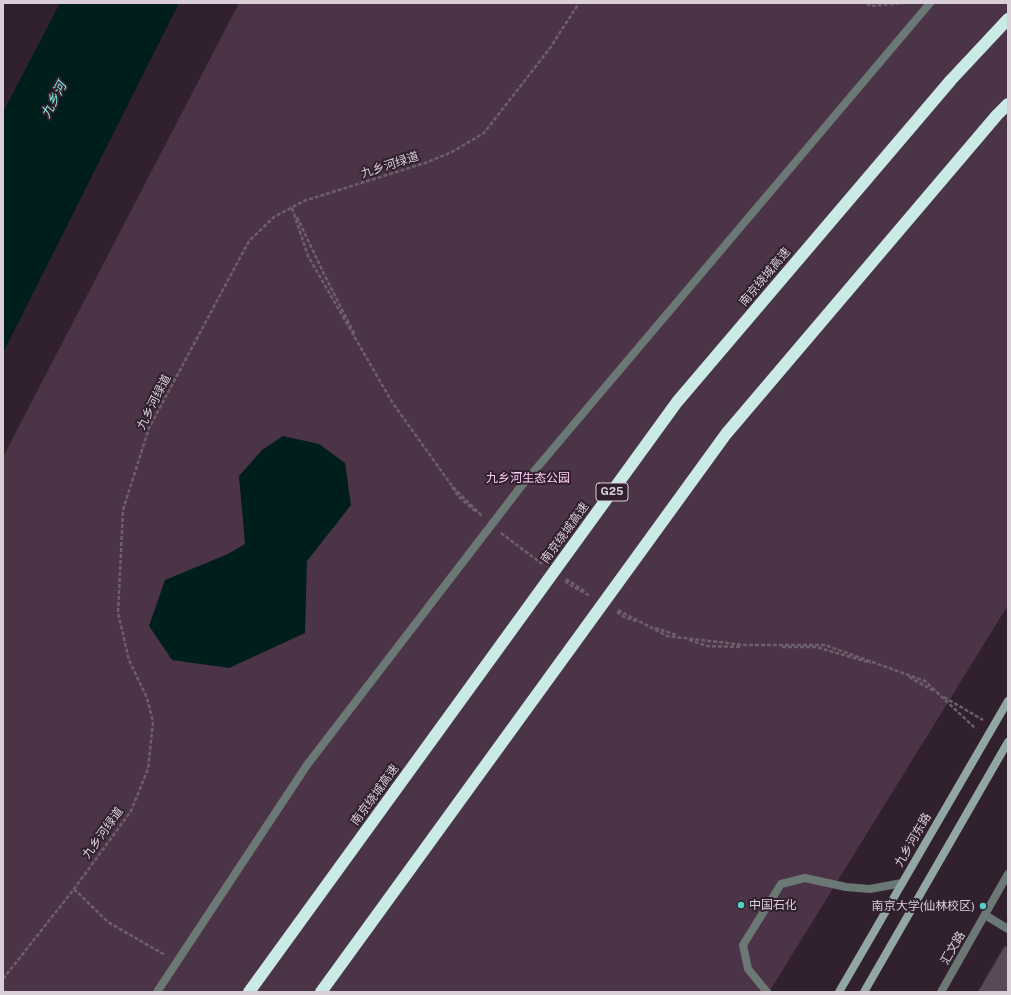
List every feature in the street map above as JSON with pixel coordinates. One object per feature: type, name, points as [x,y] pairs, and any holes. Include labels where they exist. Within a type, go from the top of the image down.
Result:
[{"type":"highway","name":"南京绕城高速","points":[[249,992],[677,402],[951,80],[1008,19]]},
{"type":"highway","points":[[321,992],[726,434],[1008,104]]},
{"type":"main road","name":"九乡河东路","points":[[839,992],[1008,701]]},
{"type":"main road","points":[[864,992],[1008,742]]},
{"type":"street","points":[[157,992],[306,765],[519,489],[930,3]]},
{"type":"street","name":"汇文路","points":[[942,992],[1008,874]]},
{"type":"street","points":[[767,992],[748,969],[743,945],[781,884],[805,878],[846,887],[870,889],[902,883]]},
{"type":"street","points":[[985,915],[1008,929]]},
{"type":"path","name":"九乡河绿道","points":[[3,979],[74,889],[131,811],[148,770],[153,722],[147,698],[129,660],[118,614],[123,510],[149,428],[249,241],[274,217],[304,202],[425,163],[452,152],[484,133],[550,48],[580,3]]},
{"type":"path","points":[[867,3],[870,6],[905,3]]},
{"type":"path","points":[[74,889],[108,922],[177,962]]},
{"type":"green space","name":"九乡河生态公园","points":[[239,3],[1008,3],[1008,605],[769,992],[3,992],[3,457]]},
{"type":"water","name":"九乡河","points":[[60,3],[179,3],[3,353],[3,112]]},
{"type":"water","points":[[283,436],[319,444],[345,463],[351,505],[307,561],[305,633],[229,668],[172,660],[149,626],[165,580],[228,554],[245,544],[239,476],[262,450]]},
{"type":"building","points":[[1005,946],[1008,948],[1008,992],[978,992]]},
{"type":"place","name":"中国石化","points":[[741,905]]},
{"type":"place","name":"南京大学(仙林校区)","points":[[983,906]]}]
